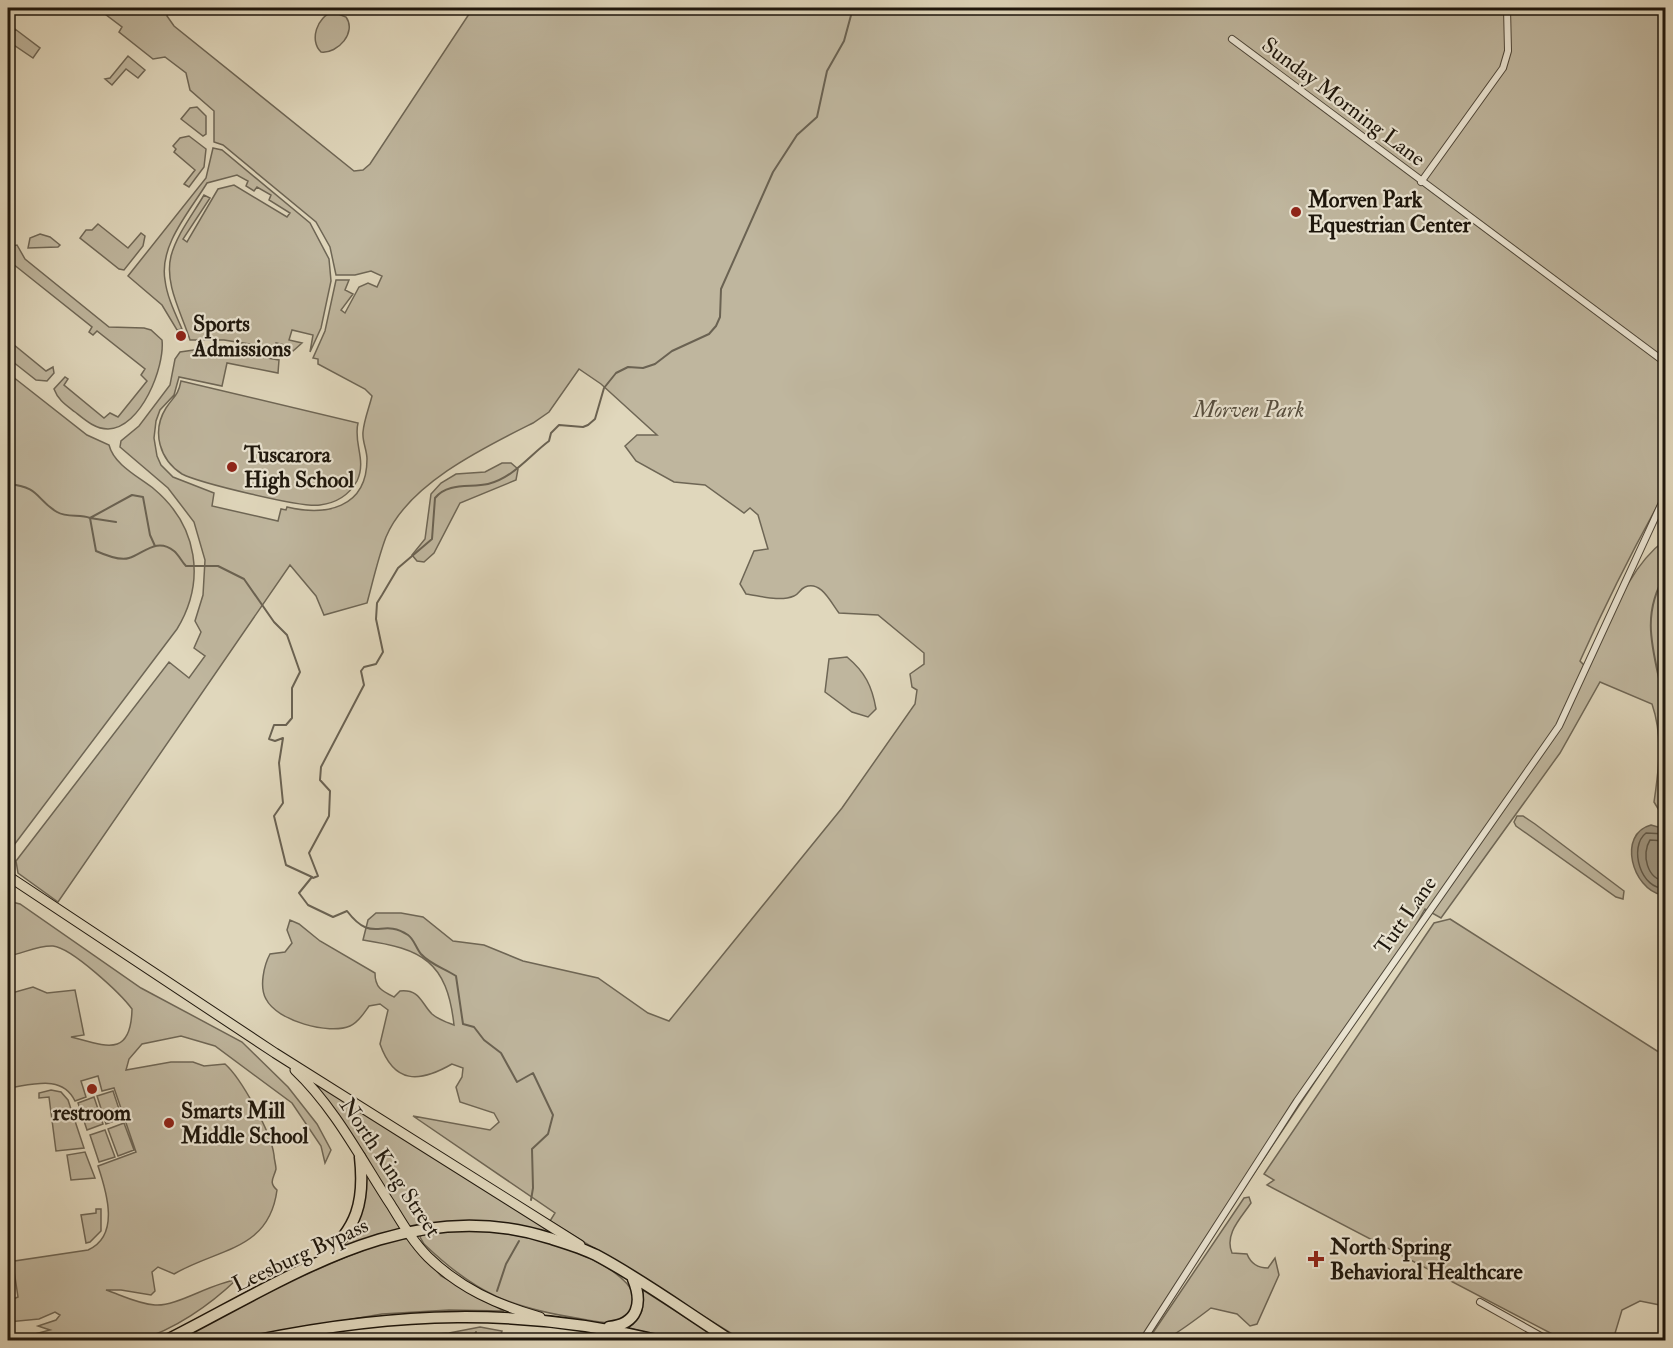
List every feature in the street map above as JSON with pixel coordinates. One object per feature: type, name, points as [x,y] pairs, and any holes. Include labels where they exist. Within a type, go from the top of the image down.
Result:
[{"type":"highway","points":[[315,1264],[347,1235],[356,1215],[362,1188],[360,1157]]},
{"type":"highway","name":"Leesburg Bypass","points":[[167,1341],[315,1264],[383,1237],[451,1225],[496,1226],[540,1235],[595,1255],[730,1341]]},
{"type":"highway","points":[[597,1327],[618,1326],[634,1316],[639,1301],[633,1279]]},
{"type":"highway","points":[[258,1341],[367,1321],[480,1317],[547,1320],[597,1327],[657,1341]]},
{"type":"main road","name":"North King Street","points":[[8,876],[275,1053],[595,1255]]},
{"type":"main road","name":"North King Street","points":[[275,1053],[318,1094],[408,1231],[439,1267],[470,1290],[503,1306],[547,1320]]},
{"type":"street","points":[[1421,182],[1503,68],[1508,51],[1507,8]]},
{"type":"street","name":"Sunday Morning Lane","points":[[1232,39],[1665,363]]},
{"type":"street","name":"Tutt Lane","points":[[1143,1341],[1297,1101],[1559,726],[1665,494]]},
{"type":"street","points":[[1480,1302],[1548,1341]]},
{"type":"green space","name":"Morven Park","points":[[97,8],[168,8],[167,16],[174,26],[354,171],[363,170],[370,164],[473,8],[1665,8],[1665,492],[1642,533],[1580,661],[1588,669],[1629,582],[1651,552],[1665,540],[1665,820],[1654,802],[1659,740],[1652,704],[1600,682],[1560,753],[1441,918],[1425,909],[1398,957],[1143,1340],[742,1340],[550,1221],[555,1213],[413,1116],[490,1130],[499,1122],[494,1113],[460,1102],[456,1087],[462,1077],[463,1068],[452,1064],[429,1075],[418,1077],[400,1073],[386,1057],[380,1044],[388,1010],[380,1004],[369,1006],[356,1022],[341,1028],[317,1027],[292,1020],[272,1007],[266,999],[263,988],[264,970],[270,954],[285,952],[292,943],[287,930],[290,920],[299,924],[320,941],[375,973],[378,986],[386,993],[394,997],[400,991],[412,992],[435,1016],[454,1025],[451,1003],[445,986],[438,972],[428,962],[401,948],[363,940],[368,920],[376,913],[401,913],[423,917],[453,941],[484,945],[523,961],[598,978],[648,1013],[669,1021],[842,808],[915,704],[917,690],[912,687],[910,674],[924,664],[924,653],[878,615],[839,613],[825,594],[816,587],[805,587],[789,598],[746,594],[740,584],[754,551],[768,549],[758,515],[750,508],[744,513],[705,485],[674,482],[636,461],[625,446],[637,435],[657,435],[601,384],[579,369],[549,412],[450,469],[412,500],[397,518],[386,537],[367,603],[324,615],[316,596],[290,565],[58,902],[18,873],[16,861],[169,662],[189,678],[205,656],[194,648],[201,632],[195,621],[203,595],[205,560],[194,522],[168,488],[120,447],[121,441],[139,426],[170,385],[175,359],[180,352],[208,348],[279,360],[278,373],[227,363],[222,386],[179,377],[174,395],[160,410],[154,438],[161,465],[173,477],[214,493],[212,506],[278,521],[281,509],[286,510],[287,507],[301,510],[329,509],[352,499],[360,489],[365,476],[367,459],[363,432],[372,396],[365,389],[318,364],[318,359],[313,358],[325,331],[336,280],[349,280],[345,290],[353,294],[341,310],[345,313],[359,287],[368,283],[377,287],[382,276],[371,271],[355,275],[336,275],[330,247],[316,222],[223,145],[214,142],[214,111],[190,90],[186,73],[165,57],[153,59],[119,32],[122,27]]},
{"type":"green space","points":[[333,12],[346,17],[349,29],[339,46],[327,52],[321,52],[317,47],[316,29],[327,14]]},
{"type":"green space","points":[[15,29],[40,48],[33,58],[8,41]]},
{"type":"green space","points":[[128,56],[145,70],[138,78],[126,69],[112,85],[105,79],[110,78]]},
{"type":"green space","points":[[197,107],[206,116],[206,134],[203,136],[181,119],[190,108]]},
{"type":"green space","points":[[189,136],[206,149],[204,167],[189,187],[184,184],[195,170],[174,152],[176,149],[173,146],[180,138]]},
{"type":"green space","points":[[213,148],[222,150],[310,223],[329,259],[331,281],[321,328],[310,352],[313,335],[292,330],[289,340],[302,343],[293,351],[289,351],[289,346],[276,343],[274,348],[224,340],[190,340],[175,299],[169,267],[177,240],[204,195],[210,198],[183,239],[187,242],[218,189],[234,185],[287,217],[290,213],[269,200],[271,195],[257,187],[254,191],[246,186],[248,181],[237,175],[207,183],[171,241],[164,267],[165,280],[169,299],[182,329],[177,330],[162,305],[128,276],[206,178]]},
{"type":"green space","points":[[98,224],[128,248],[141,233],[145,236],[143,246],[124,270],[119,269],[80,238],[86,230],[92,230]]},
{"type":"green space","points":[[40,234],[50,237],[60,245],[58,247],[28,248],[30,238]]},
{"type":"green space","points":[[17,245],[25,259],[109,327],[144,328],[151,330],[162,340],[162,352],[155,380],[140,408],[120,426],[108,429],[90,424],[63,402],[54,389],[65,377],[68,379],[64,385],[104,418],[110,413],[118,417],[147,381],[141,375],[145,369],[97,331],[93,335],[89,332],[92,327],[8,260],[8,247]]},
{"type":"green space","points":[[8,340],[46,371],[53,367],[54,373],[47,381],[36,380],[8,358]]},
{"type":"green space","points":[[8,373],[87,435],[109,445],[121,465],[154,489],[169,504],[188,537],[193,555],[194,573],[192,592],[177,629],[8,853]]},
{"type":"green space","points":[[181,381],[358,423],[357,438],[361,466],[357,481],[346,494],[337,500],[320,505],[310,505],[251,494],[182,474],[174,468],[163,453],[159,436],[161,417],[177,393]]},
{"type":"green space","points":[[502,463],[511,463],[518,469],[516,480],[460,503],[434,553],[424,562],[417,561],[412,555],[425,539],[431,494],[441,483],[456,474],[485,472]]},
{"type":"green space","points":[[847,657],[859,668],[872,693],[876,709],[868,717],[852,712],[825,692],[829,659]]},
{"type":"green space","points":[[1517,816],[1523,816],[1535,824],[1624,891],[1623,899],[1616,897],[1516,826],[1514,822]]},
{"type":"green space","points":[[8,901],[20,904],[141,988],[242,1042],[288,1087],[317,1124],[331,1150],[325,1163],[321,1146],[292,1103],[215,1046],[181,1036],[142,1044],[129,1059],[126,1070],[171,1062],[193,1062],[204,1066],[225,1064],[232,1071],[254,1106],[272,1145],[276,1169],[272,1182],[277,1190],[272,1210],[264,1225],[252,1237],[239,1245],[174,1274],[158,1267],[152,1272],[155,1291],[151,1295],[106,1290],[142,1303],[163,1305],[236,1280],[191,1316],[152,1336],[139,1340],[12,1340],[50,1330],[38,1326],[56,1320],[60,1315],[55,1312],[39,1319],[8,1322],[11,1300],[18,1297],[13,1264],[8,1264],[8,1262],[88,1250],[98,1243],[108,1224],[108,1213],[105,1189],[98,1166],[136,1152],[114,1088],[102,1091],[98,1076],[81,1081],[86,1097],[75,1101],[62,1087],[54,1084],[8,1088],[8,994],[33,987],[47,993],[75,990],[84,1035],[71,1037],[105,1045],[121,1042],[127,1035],[131,1025],[132,1009],[96,973],[61,949],[47,946],[8,956]]},
{"type":"green space","points":[[1450,919],[1665,1056],[1665,1306],[1640,1301],[1622,1310],[1613,1340],[1566,1340],[1558,1337],[1267,1185],[1274,1180],[1264,1174],[1434,923]]},
{"type":"green space","points":[[307,1076],[551,1233],[439,1223],[410,1228],[335,1110]]},
{"type":"green space","points":[[51,1090],[61,1092],[68,1100],[84,1148],[56,1151],[49,1097],[39,1098],[39,1093]]},
{"type":"green space","points":[[113,1091],[122,1118],[106,1124],[97,1096]]},
{"type":"green space","points":[[94,1097],[103,1124],[87,1130],[78,1103]]},
{"type":"green space","points":[[124,1123],[134,1150],[118,1156],[108,1129]]},
{"type":"green space","points":[[105,1130],[115,1157],[99,1162],[90,1135]]},
{"type":"green space","points":[[85,1152],[95,1178],[71,1180],[67,1155]]},
{"type":"green space","points":[[366,1173],[401,1229],[371,1237],[337,1252],[357,1226],[365,1195]]},
{"type":"green space","points":[[1249,1197],[1251,1203],[1238,1220],[1230,1239],[1232,1253],[1247,1254],[1253,1263],[1264,1268],[1268,1268],[1275,1258],[1279,1275],[1257,1324],[1250,1326],[1237,1314],[1211,1308],[1167,1338],[1160,1341],[1148,1340],[1244,1198]]},
{"type":"green space","points":[[96,1209],[101,1209],[101,1231],[86,1243],[81,1215],[96,1213]]},
{"type":"green space","points":[[480,1230],[531,1238],[586,1256],[626,1283],[633,1294],[634,1305],[626,1317],[621,1320],[605,1322],[557,1315],[515,1304],[478,1287],[443,1261],[424,1244],[420,1237],[423,1232]]},
{"type":"green space","points":[[406,1236],[441,1276],[504,1311],[449,1310],[382,1314],[230,1340],[174,1340],[346,1257]]},
{"type":"green space","points":[[643,1290],[721,1340],[677,1340],[628,1328],[642,1311]]},
{"type":"green space","points":[[480,1327],[502,1331],[500,1337],[489,1340],[353,1340],[449,1333]]},
{"type":"water","points":[[1651,825],[1665,829],[1665,893],[1662,895],[1652,891],[1643,883],[1632,861],[1634,839],[1640,830]]},
{"type":"waterway","points":[[313,878],[318,876],[309,853],[329,816],[330,791],[320,780],[321,767],[364,685],[361,671],[364,667],[376,664],[383,652],[376,619],[377,603],[398,568],[432,539],[435,498],[446,490],[488,484],[505,477],[549,441],[551,433],[559,425],[583,427],[595,419],[604,388],[616,373],[628,367],[643,368],[655,364],[672,351],[709,334],[716,326],[720,317],[721,289],[773,172],[797,135],[817,117],[827,71],[844,41],[853,8]]},
{"type":"waterway","points":[[8,484],[32,491],[61,514],[90,518],[96,551],[100,553],[125,559],[151,547],[162,545],[174,551],[186,566],[218,566],[244,579],[274,622],[287,635],[300,672],[292,688],[292,718],[286,725],[274,725],[269,739],[275,741],[283,738],[279,763],[283,803],[274,816],[286,865],[312,877],[299,893],[308,905],[333,917],[347,911],[364,927],[391,928],[408,935],[425,958],[456,976],[463,1024],[474,1027],[484,1040],[501,1053],[517,1082],[533,1073],[553,1115],[548,1134],[532,1149],[531,1200]]},
{"type":"waterway","points":[[90,518],[132,495],[143,497],[150,535],[155,546]]},
{"type":"waterway","points":[[90,518],[116,522]]},
{"type":"waterway","points":[[1666,574],[1652,609],[1651,627],[1652,644],[1666,715]]},
{"type":"waterway","points":[[1666,719],[1666,745]]},
{"type":"waterway","points":[[1666,787],[1666,803]]},
{"type":"waterway","points":[[497,1291],[506,1264],[519,1241]]},
{"type":"waterway","points":[[471,1340],[476,1332]]},
{"type":"place","name":"Morven Park Equestrian Center","points":[[1296,212]]},
{"type":"place","name":"Sports Admissions","points":[[181,336]]},
{"type":"place","name":"Tuscarora High School","points":[[232,467]]},
{"type":"place","name":"restroom","points":[[92,1089]]},
{"type":"place","name":"Smarts Mill Middle School","points":[[169,1123]]},
{"type":"place","name":"North Spring Behavioral Healthcare","points":[[1316,1259]]}]
